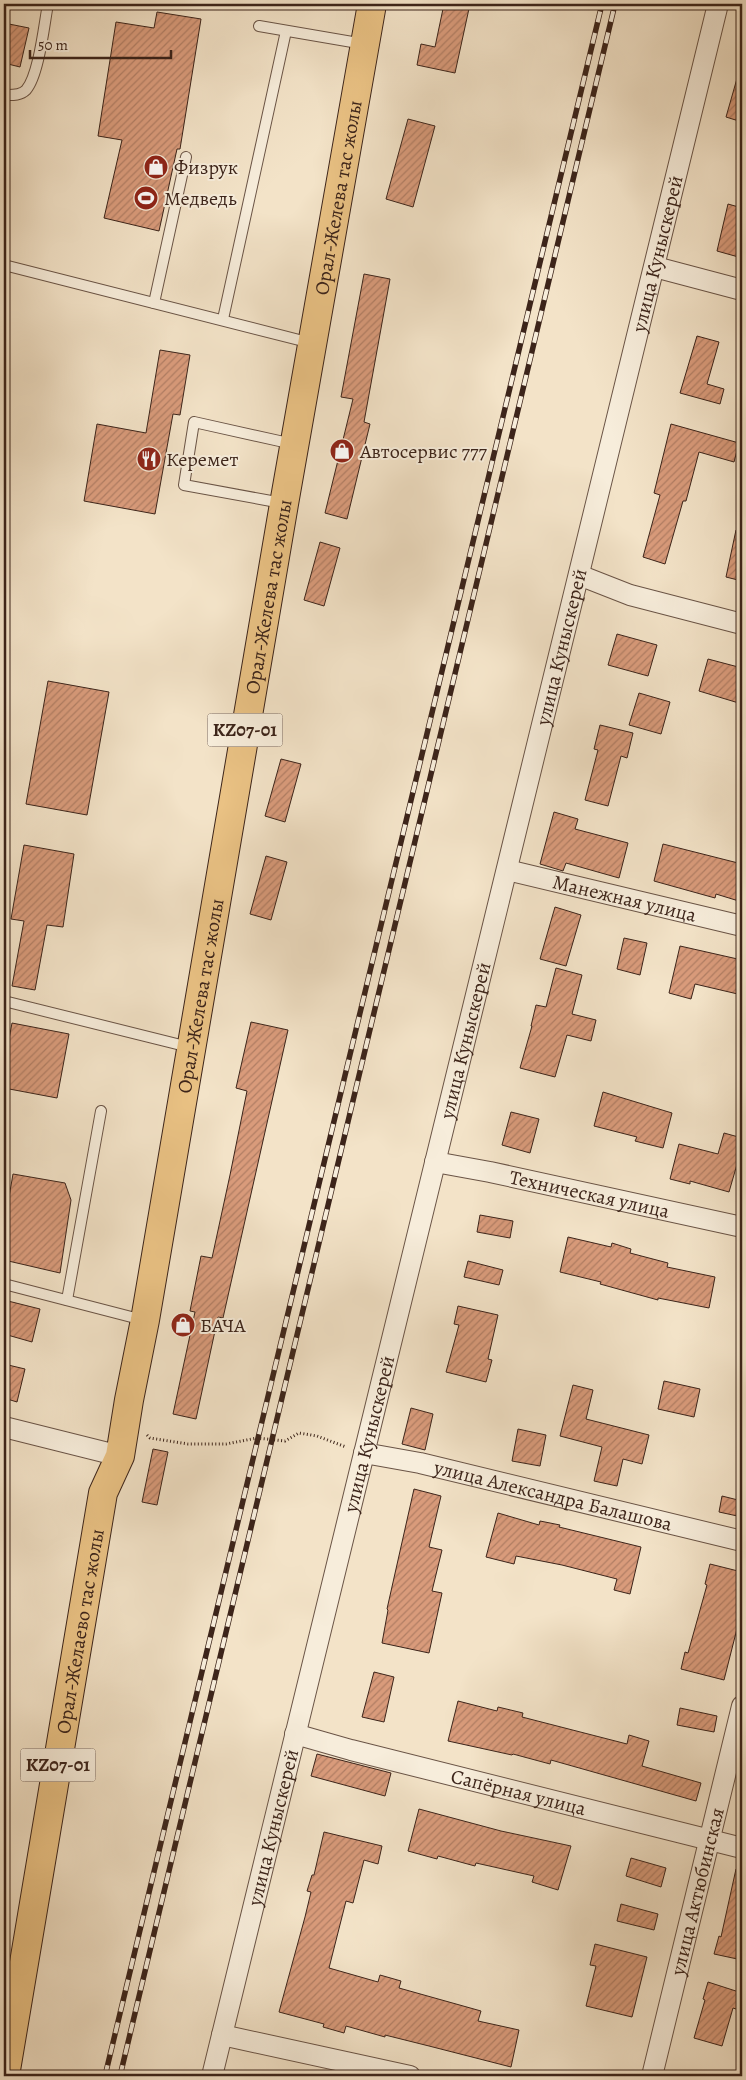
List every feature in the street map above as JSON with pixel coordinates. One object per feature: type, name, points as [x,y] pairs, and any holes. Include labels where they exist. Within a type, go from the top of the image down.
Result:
[{"type":"main road","name":"Орал-Желева тас жолы","points":[[120,1456],[294,444],[372,4]]},
{"type":"main road","name":"Орал-Желаево тас жолы","points":[[5,2076],[104,1493],[120,1456]]},
{"type":"street","name":"улица Куныскерей","points":[[212,2076],[718,4]]},
{"type":"street","points":[[655,267],[742,290]]},
{"type":"street","points":[[579,575],[630,595],[742,624]]},
{"type":"street","name":"Манежная улица","points":[[507,870],[742,926]]},
{"type":"street","name":"Техническая улица","points":[[436,1162],[742,1227]]},
{"type":"street","points":[[4,1427],[120,1456]]},
{"type":"street","name":"улица Александра Балашова","points":[[364,1453],[420,1463],[742,1541]]},
{"type":"street","name":"улица Актюбинская","points":[[652,2076],[742,1706]]},
{"type":"street","name":"Сапёрная улица","points":[[295,1734],[351,1750],[742,1848]]},
{"type":"street","points":[[222,2034],[410,2076]]},
{"type":"lane","points":[[4,95],[18,95],[25,91],[34,76],[48,4]]},
{"type":"lane","points":[[258,26],[365,44]]},
{"type":"lane","points":[[223,320],[286,32]]},
{"type":"lane","points":[[154,303],[186,157]]},
{"type":"lane","points":[[4,265],[312,343]]},
{"type":"lane","points":[[284,504],[184,485],[194,422],[294,444]]},
{"type":"lane","points":[[4,1001],[190,1048]]},
{"type":"lane","points":[[67,1300],[101,1111]]},
{"type":"lane","points":[[4,1284],[144,1320]]},
{"type":"path","points":[[145,1433],[150,1438],[188,1444],[226,1444],[257,1438],[285,1441],[299,1433],[317,1436],[364,1453]]},
{"type":"building","points":[[444,4],[470,4],[455,73],[417,65],[421,44],[435,47]]},
{"type":"building","points":[[157,12],[201,19],[180,149],[177,149],[159,231],[104,218],[122,140],[98,136],[116,22],[154,28]]},
{"type":"building","points":[[4,23],[29,28],[20,67],[4,63]]},
{"type":"building","points":[[738,75],[742,75],[742,122],[726,117]]},
{"type":"building","points":[[408,119],[435,126],[413,207],[386,199]]},
{"type":"building","points":[[728,204],[742,208],[742,258],[717,251]]},
{"type":"building","points":[[364,274],[390,279],[364,422],[370,424],[347,519],[325,513],[353,399],[341,397]]},
{"type":"building","points":[[697,336],[719,342],[707,384],[724,389],[720,404],[680,393]]},
{"type":"building","points":[[160,350],[190,355],[180,415],[173,414],[155,514],[84,501],[97,424],[146,433]]},
{"type":"building","points":[[671,424],[739,443],[734,462],[699,452],[686,501],[683,501],[665,564],[643,557],[660,495],[654,493]]},
{"type":"building","points":[[736,530],[742,531],[742,581],[726,577]]},
{"type":"building","points":[[320,542],[340,548],[324,606],[304,600]]},
{"type":"building","points":[[617,634],[657,645],[648,676],[608,665]]},
{"type":"building","points":[[708,659],[742,668],[742,704],[699,691]]},
{"type":"building","points":[[48,681],[109,692],[87,815],[26,804]]},
{"type":"building","points":[[639,693],[670,702],[661,734],[629,725]]},
{"type":"building","points":[[600,725],[633,733],[627,758],[621,756],[608,806],[585,800],[598,750],[594,749]]},
{"type":"building","points":[[281,759],[301,764],[285,822],[265,816]]},
{"type":"building","points":[[554,812],[578,819],[575,829],[628,843],[619,878],[566,863],[563,871],[540,864]]},
{"type":"building","points":[[663,844],[742,864],[742,902],[716,894],[715,898],[654,881]]},
{"type":"building","points":[[24,845],[74,854],[63,927],[47,925],[35,990],[12,986],[24,921],[11,919]]},
{"type":"building","points":[[266,856],[287,862],[271,920],[250,914]]},
{"type":"building","points":[[555,907],[581,915],[566,966],[540,959]]},
{"type":"building","points":[[624,938],[647,943],[640,975],[617,969]]},
{"type":"building","points":[[680,946],[742,960],[742,995],[695,984],[691,999],[669,993]]},
{"type":"building","points":[[556,968],[582,975],[572,1014],[596,1020],[591,1041],[567,1035],[555,1077],[520,1068],[536,1005],[546,1007]]},
{"type":"building","points":[[251,1022],[288,1030],[223,1318],[218,1317],[196,1419],[173,1414],[195,1312],[190,1311],[201,1256],[212,1258],[247,1091],[236,1088]]},
{"type":"building","points":[[12,1023],[69,1034],[57,1098],[4,1088],[4,1066]]},
{"type":"building","points":[[603,1092],[672,1113],[663,1148],[635,1141],[637,1137],[594,1126]]},
{"type":"building","points":[[511,1112],[539,1119],[530,1153],[502,1145]]},
{"type":"building","points":[[724,1133],[742,1138],[742,1147],[729,1192],[690,1181],[690,1184],[670,1179],[679,1144],[718,1154]]},
{"type":"building","points":[[13,1174],[65,1183],[71,1200],[60,1273],[4,1260],[4,1226]]},
{"type":"building","points":[[480,1215],[513,1221],[510,1238],[477,1232]]},
{"type":"building","points":[[568,1237],[611,1247],[612,1243],[631,1249],[630,1253],[668,1263],[667,1267],[715,1277],[709,1308],[658,1298],[658,1300],[600,1284],[601,1282],[560,1272]]},
{"type":"building","points":[[468,1261],[503,1270],[499,1285],[464,1277]]},
{"type":"building","points":[[4,1300],[40,1309],[32,1342],[4,1334]]},
{"type":"building","points":[[458,1306],[498,1315],[488,1359],[492,1360],[486,1382],[446,1372],[459,1325],[454,1324]]},
{"type":"building","points":[[4,1364],[25,1369],[17,1402],[4,1398]]},
{"type":"building","points":[[664,1381],[700,1389],[694,1417],[658,1409]]},
{"type":"building","points":[[573,1385],[593,1390],[586,1419],[649,1435],[642,1464],[623,1459],[617,1486],[594,1481],[602,1447],[560,1436]]},
{"type":"building","points":[[411,1408],[433,1414],[425,1450],[402,1444]]},
{"type":"building","points":[[518,1429],[546,1435],[540,1466],[512,1461]]},
{"type":"building","points":[[153,1449],[168,1452],[157,1505],[142,1502]]},
{"type":"building","points":[[414,1489],[441,1496],[429,1547],[442,1550],[432,1591],[442,1593],[429,1653],[382,1643],[387,1609]]},
{"type":"building","points":[[722,1496],[742,1501],[742,1517],[719,1512]]},
{"type":"building","points":[[498,1513],[539,1525],[540,1521],[560,1525],[559,1527],[641,1547],[630,1594],[614,1590],[617,1579],[516,1556],[514,1564],[486,1557]]},
{"type":"building","points":[[710,1564],[742,1572],[742,1609],[724,1680],[681,1669],[685,1652],[688,1653],[707,1585],[705,1584]]},
{"type":"building","points":[[374,1672],[394,1677],[384,1722],[362,1717]]},
{"type":"building","points":[[458,1701],[497,1711],[498,1707],[523,1713],[522,1717],[627,1744],[629,1735],[649,1741],[642,1766],[701,1783],[696,1801],[551,1760],[550,1764],[513,1754],[448,1741]]},
{"type":"building","points":[[680,1708],[717,1716],[714,1732],[677,1725]]},
{"type":"building","points":[[317,1754],[391,1773],[385,1796],[311,1776]]},
{"type":"building","points":[[419,1809],[501,1831],[571,1846],[558,1890],[532,1882],[534,1876],[476,1863],[475,1866],[438,1856],[437,1859],[408,1851]]},
{"type":"building","points":[[324,1832],[382,1846],[378,1864],[364,1860],[353,1903],[346,1901],[329,1968],[378,1982],[380,1975],[401,1981],[399,1988],[481,2011],[478,2021],[519,2030],[511,2067],[346,2026],[344,2033],[323,2027],[324,2024],[279,2012],[311,1892],[307,1891],[312,1875],[314,1875]]},
{"type":"building","points":[[631,1858],[666,1868],[661,1887],[626,1876]]},
{"type":"building","points":[[736,1869],[742,1870],[742,1960],[714,1954],[719,1936],[721,1937]]},
{"type":"building","points":[[621,1904],[658,1914],[654,1930],[617,1921]]},
{"type":"building","points":[[595,1944],[647,1957],[632,2017],[586,2006],[596,1966],[590,1965]]},
{"type":"building","points":[[708,1982],[742,1993],[739,2010],[733,2008],[722,2046],[694,2038]]},
{"type":"railway","points":[[105,2076],[602,4]]},
{"type":"railway","points":[[120,2076],[615,4]]},
{"type":"place","name":"Физрук","points":[[156,167]]},
{"type":"place","name":"Медведь","points":[[146,198]]},
{"type":"place","name":"Автосервис 777","points":[[342,451]]},
{"type":"place","name":"Керемет","points":[[149,459]]},
{"type":"place","name":"БАЧА","points":[[183,1325]]}]
